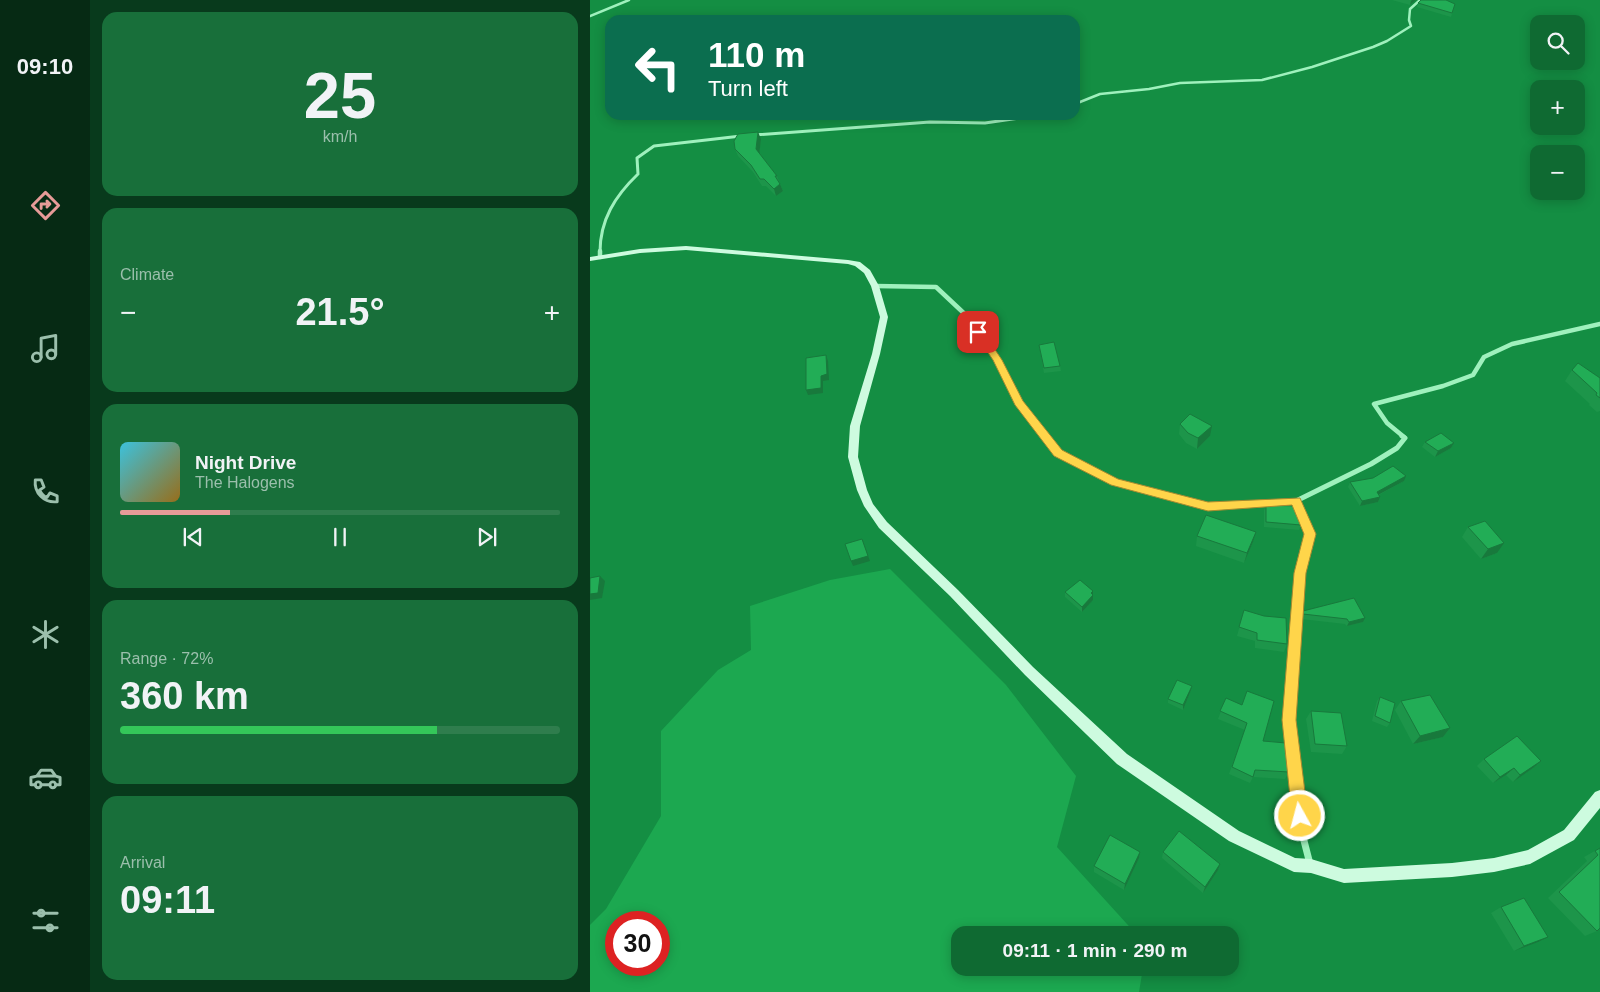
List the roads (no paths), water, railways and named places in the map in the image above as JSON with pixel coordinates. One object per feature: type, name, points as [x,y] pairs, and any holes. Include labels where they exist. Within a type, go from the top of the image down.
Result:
[{"type":"main road","points":[[595,258],[640,251],[686,248],[838,261],[857,264],[866,272],[875,286],[884,317],[876,354],[854,426],[853,457],[862,490],[869,506],[883,525],[954,593],[1029,672],[1122,759],[1234,836],[1294,865],[1311,866],[1344,876],[1452,870],[1494,865],[1530,857],[1569,835],[1600,797]]},
{"type":"street","points":[[590,16],[629,0]]},
{"type":"street","points":[[1080,102],[1100,94],[1149,89],[1180,82],[1262,80],[1312,67],[1387,42],[1412,26],[1409,20],[1410,9],[1420,0]]},
{"type":"street","points":[[595,258],[604,219],[625,185],[638,174],[637,158],[654,146],[802,130],[930,122],[949,124],[985,123],[1006,120]]},
{"type":"street","points":[[875,286],[936,287],[969,318],[998,360],[1018,402],[1058,453],[1115,482],[1208,506],[1296,501],[1371,464],[1397,448],[1405,438],[1386,423],[1374,404],[1443,386],[1473,375],[1484,358],[1512,344],[1600,324]]},
{"type":"street","points":[[1296,501],[1310,534],[1300,573],[1289,720],[1302,833],[1311,866]]}]
